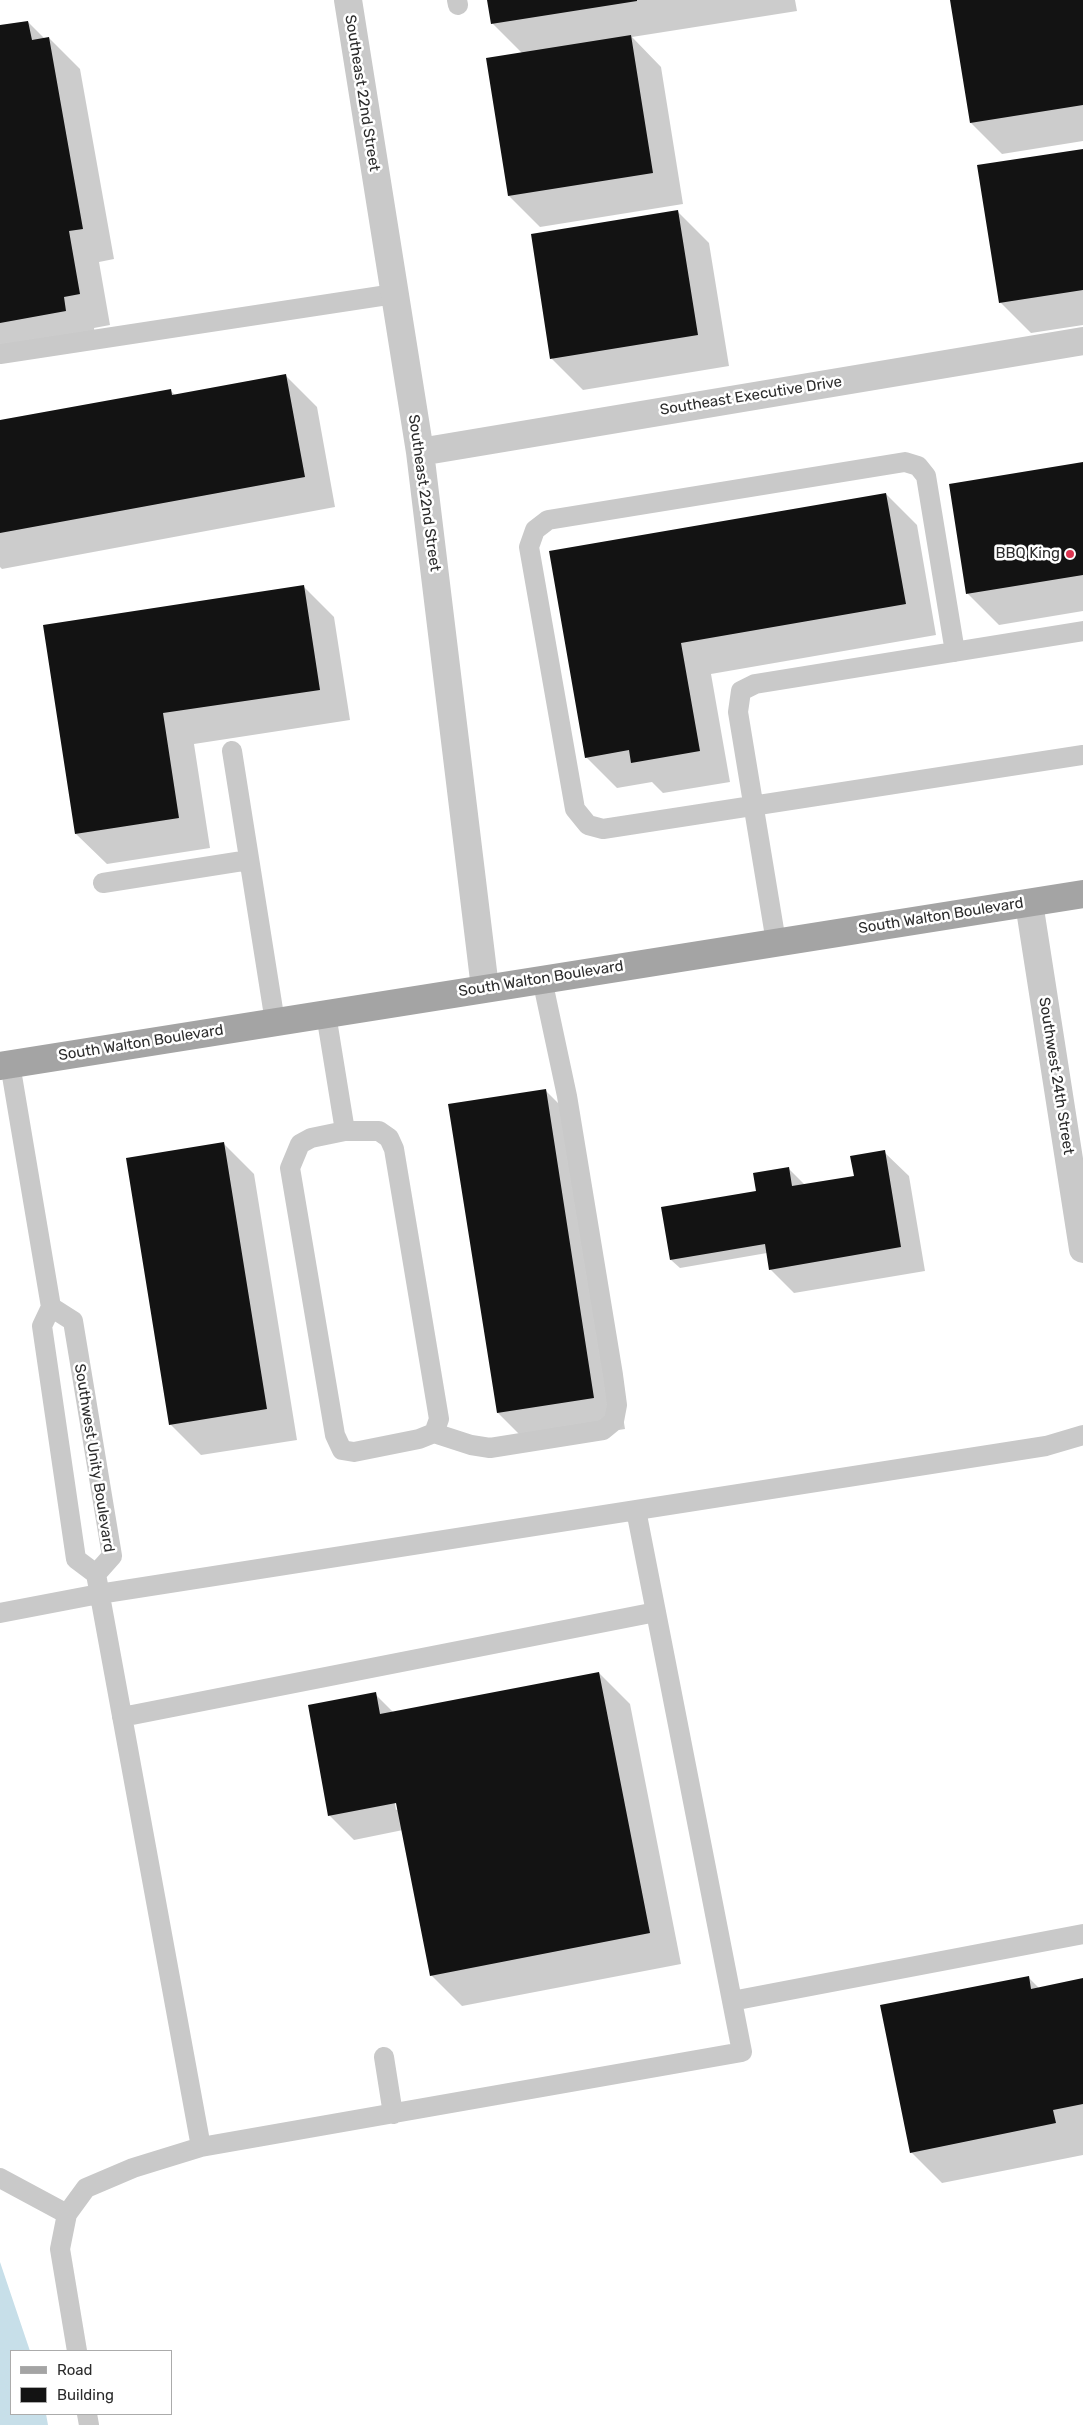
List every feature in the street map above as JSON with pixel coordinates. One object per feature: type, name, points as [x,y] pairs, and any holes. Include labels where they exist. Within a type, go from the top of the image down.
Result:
[{"type":"main road","name":"South Walton Boulevard","points":[[5,1065],[1083,894]]},
{"type":"street","name":"Southeast 22nd Street","points":[[348,0],[420,452],[485,988]]},
{"type":"street","name":"Southeast Executive Drive","points":[[420,452],[1083,341]]},
{"type":"street","name":"Southwest 24th Street","points":[[1029,903],[1083,1243]]},
{"type":"lane","points":[[0,354],[394,294]]},
{"type":"lane","points":[[955,652],[926,476],[918,466],[905,462],[548,520],[535,530],[529,548],[575,809],[588,825],[603,829],[1083,755]]},
{"type":"lane","points":[[776,942],[738,712],[741,691],[755,684],[1083,631]]},
{"type":"lane","points":[[232,751],[274,1022]]},
{"type":"lane","points":[[103,884],[249,860]]},
{"type":"lane","points":[[434,1433],[439,1419],[394,1149],[389,1138],[379,1131],[344,1131],[312,1138],[300,1144],[290,1168],[335,1435],[342,1450],[354,1452],[419,1440],[434,1433],[471,1445],[490,1448],[602,1430],[614,1420],[617,1405],[567,1096],[542,979]]},
{"type":"lane","points":[[326,1014],[344,1131]]},
{"type":"lane","name":"Southwest Unity Boulevard","points":[[5,1065],[50,1307],[42,1326],[76,1559],[98,1584],[112,1556],[73,1321],[50,1307]]},
{"type":"lane","points":[[0,1613],[98,1584],[636,1510],[1046,1446],[1083,1435]]},
{"type":"lane","points":[[77,2350],[60,2249],[68,2214],[86,2188],[133,2168],[201,2148],[742,2052],[636,1510]]},
{"type":"lane","points":[[98,1584],[201,2148]]},
{"type":"lane","points":[[122,1717],[656,1612]]},
{"type":"lane","points":[[732,2000],[1083,1934]]},
{"type":"lane","points":[[384,2058],[392,2114]]},
{"type":"lane","points":[[0,2178],[68,2214]]},
{"type":"water","points":[[0,2262],[30,2350],[10,2350],[10,2415],[46,2415],[48,2425],[0,2425]]},
{"type":"building","points":[[487,0],[637,0],[637,1],[491,24]]},
{"type":"building","points":[[950,0],[1083,0],[1083,105],[970,123]]},
{"type":"building","points":[[28,21],[32,40],[49,37],[83,229],[69,231],[80,294],[64,297],[66,311],[0,323],[0,25]]},
{"type":"building","points":[[631,35],[653,173],[508,196],[486,58]]},
{"type":"building","points":[[1083,149],[1083,290],[999,303],[977,165]]},
{"type":"building","points":[[678,210],[698,335],[550,359],[531,234]]},
{"type":"building","points":[[286,374],[305,477],[0,533],[0,420],[171,389],[172,395]]},
{"type":"building","points":[[1083,462],[1083,575],[966,594],[949,484]]},
{"type":"building","points":[[886,493],[906,604],[681,643],[700,751],[631,763],[629,750],[585,758],[549,551]]},
{"type":"building","points":[[304,585],[320,690],[163,713],[179,818],[75,834],[43,625]]},
{"type":"building","points":[[546,1089],[594,1398],[497,1413],[448,1104]]},
{"type":"building","points":[[224,1142],[267,1409],[169,1425],[126,1158]]},
{"type":"building","points":[[885,1150],[901,1247],[769,1270],[765,1244],[670,1260],[661,1207],[756,1191],[753,1173],[789,1167],[792,1186],[854,1176],[850,1156]]},
{"type":"building","points":[[599,1672],[650,1933],[430,1976],[396,1803],[328,1816],[308,1705],[376,1692],[380,1714]]},
{"type":"building","points":[[1029,1976],[1031,1989],[1083,1978],[1083,2104],[1053,2110],[1056,2123],[910,2153],[880,2005]]},
{"type":"place","name":"BBQ King","points":[[1070,554]]}]
